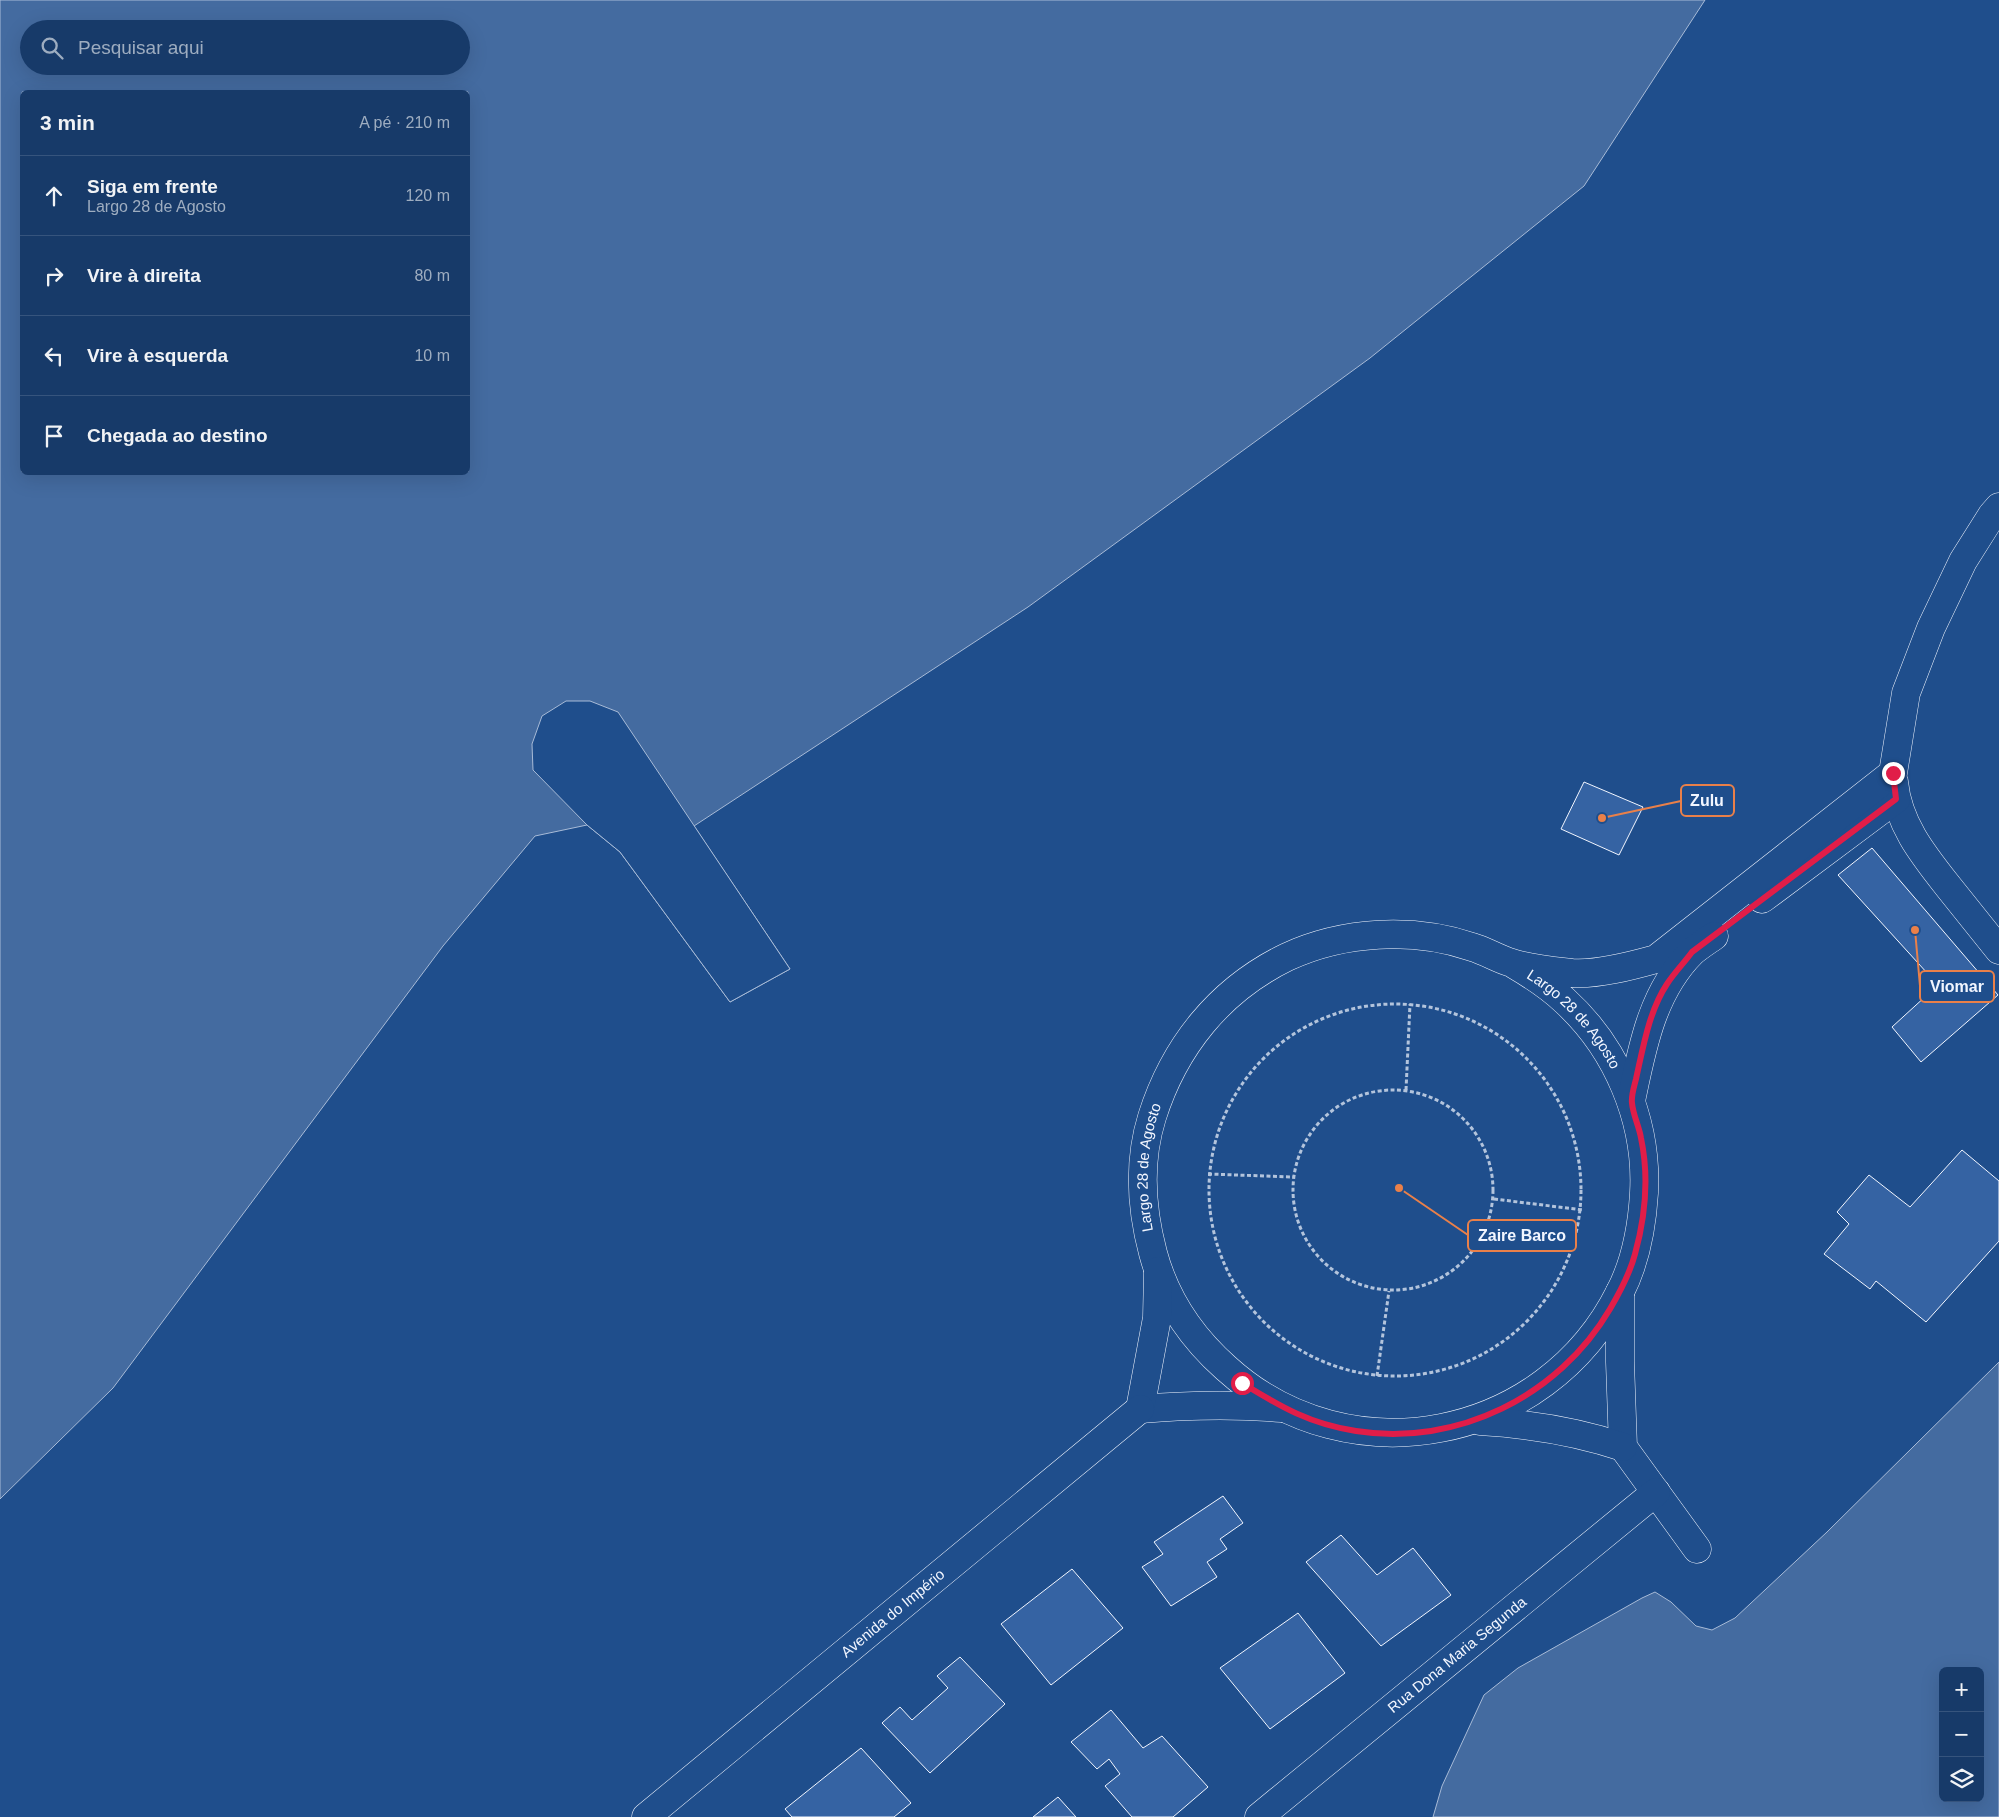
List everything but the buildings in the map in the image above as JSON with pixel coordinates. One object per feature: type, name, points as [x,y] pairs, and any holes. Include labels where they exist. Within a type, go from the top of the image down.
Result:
[{"type":"street","points":[[1999,507],[1992,514],[1963,561],[1931,628],[1906,693],[1894,786],[1905,822],[1918,849],[1999,950]]},
{"type":"street","points":[[1515,965],[1577,974],[1629,966],[1656,959],[1894,786]]},
{"type":"street","points":[[1631,1101],[1651,1019],[1666,984],[1692,952],[1894,786]]},
{"type":"street","name":"Largo 28 de Agosto","points":[[1379,934],[1435,938],[1472,946],[1515,965],[1541,981],[1565,1001],[1586,1022],[1604,1047],[1619,1073],[1631,1101],[1641,1139],[1645,1178],[1642,1217],[1635,1256],[1620,1292],[1600,1326],[1575,1357],[1538,1388],[1511,1405],[1474,1421],[1436,1430],[1407,1433],[1357,1431],[1319,1423],[1282,1408],[1242,1383],[1207,1351],[1179,1314],[1158,1271],[1146,1226],[1142,1180],[1147,1134],[1161,1089],[1183,1048],[1212,1011],[1247,980],[1288,957],[1332,942],[1379,934]]},
{"type":"street","points":[[1158,1271],[1157,1318],[1140,1409],[1187,1405],[1242,1405],[1282,1408]]},
{"type":"street","points":[[1620,1292],[1623,1447],[1697,1549]]},
{"type":"street","name":"Avenida do Império","points":[[646,1817],[1140,1409]]},
{"type":"street","points":[[1474,1421],[1548,1427],[1592,1437],[1623,1447]]},
{"type":"street","name":"Rua Dona Maria Segunda","points":[[1259,1817],[1656,1492]]},
{"type":"path","points":[[1406,1090],[1410,1004]]},
{"type":"path","points":[[1410,1004],[1469,1018],[1519,1049],[1557,1095],[1579,1151],[1583,1210],[1567,1266],[1535,1315],[1490,1352],[1436,1373],[1378,1376],[1320,1362],[1271,1330],[1240,1294],[1234,1286],[1212,1232],[1208,1174],[1222,1117],[1253,1068],[1298,1030],[1352,1008],[1410,1004]]},
{"type":"path","points":[[1406,1090],[1435,1099],[1462,1115],[1481,1140],[1493,1168],[1494,1199],[1487,1229],[1472,1255],[1448,1275],[1420,1288],[1390,1291],[1362,1286],[1337,1274],[1316,1255],[1301,1231],[1293,1205],[1293,1177],[1300,1152],[1313,1129],[1331,1111],[1354,1098],[1379,1091],[1406,1090]]},
{"type":"path","points":[[1208,1174],[1293,1177]]},
{"type":"path","points":[[1494,1199],[1583,1210]]},
{"type":"path","points":[[1378,1376],[1390,1291]]},
{"type":"water","points":[[0,0],[1705,0],[1584,186],[1370,358],[1028,607],[694,826],[790,969],[730,1002],[620,852],[587,825],[535,836],[443,946],[113,1388],[0,1499]]},
{"type":"water","points":[[1999,1362],[1999,1817],[1433,1817],[1442,1786],[1484,1695],[1518,1668],[1655,1592],[1671,1602],[1696,1626],[1712,1630],[1735,1618],[1827,1532]]},
{"type":"pier","points":[[566,701],[590,701],[618,712],[790,969],[730,1002],[620,852],[587,825],[533,770],[532,744],[542,716]]},
{"type":"place","name":"Zulu","points":[[1602,818]]},
{"type":"place","name":"Viomar","points":[[1915,930]]},
{"type":"place","name":"Zaire Barco","points":[[1399,1188]]},
{"type":"route","points":[[1242,1383],[1282,1408],[1319,1423],[1357,1431],[1397,1434],[1436,1430],[1474,1421],[1511,1405],[1545,1384],[1575,1357],[1600,1326],[1620,1292],[1635,1256],[1642,1217],[1645,1178],[1641,1139],[1631,1101],[1651,1019],[1666,984],[1692,952],[1896,799],[1893,773]]}]
